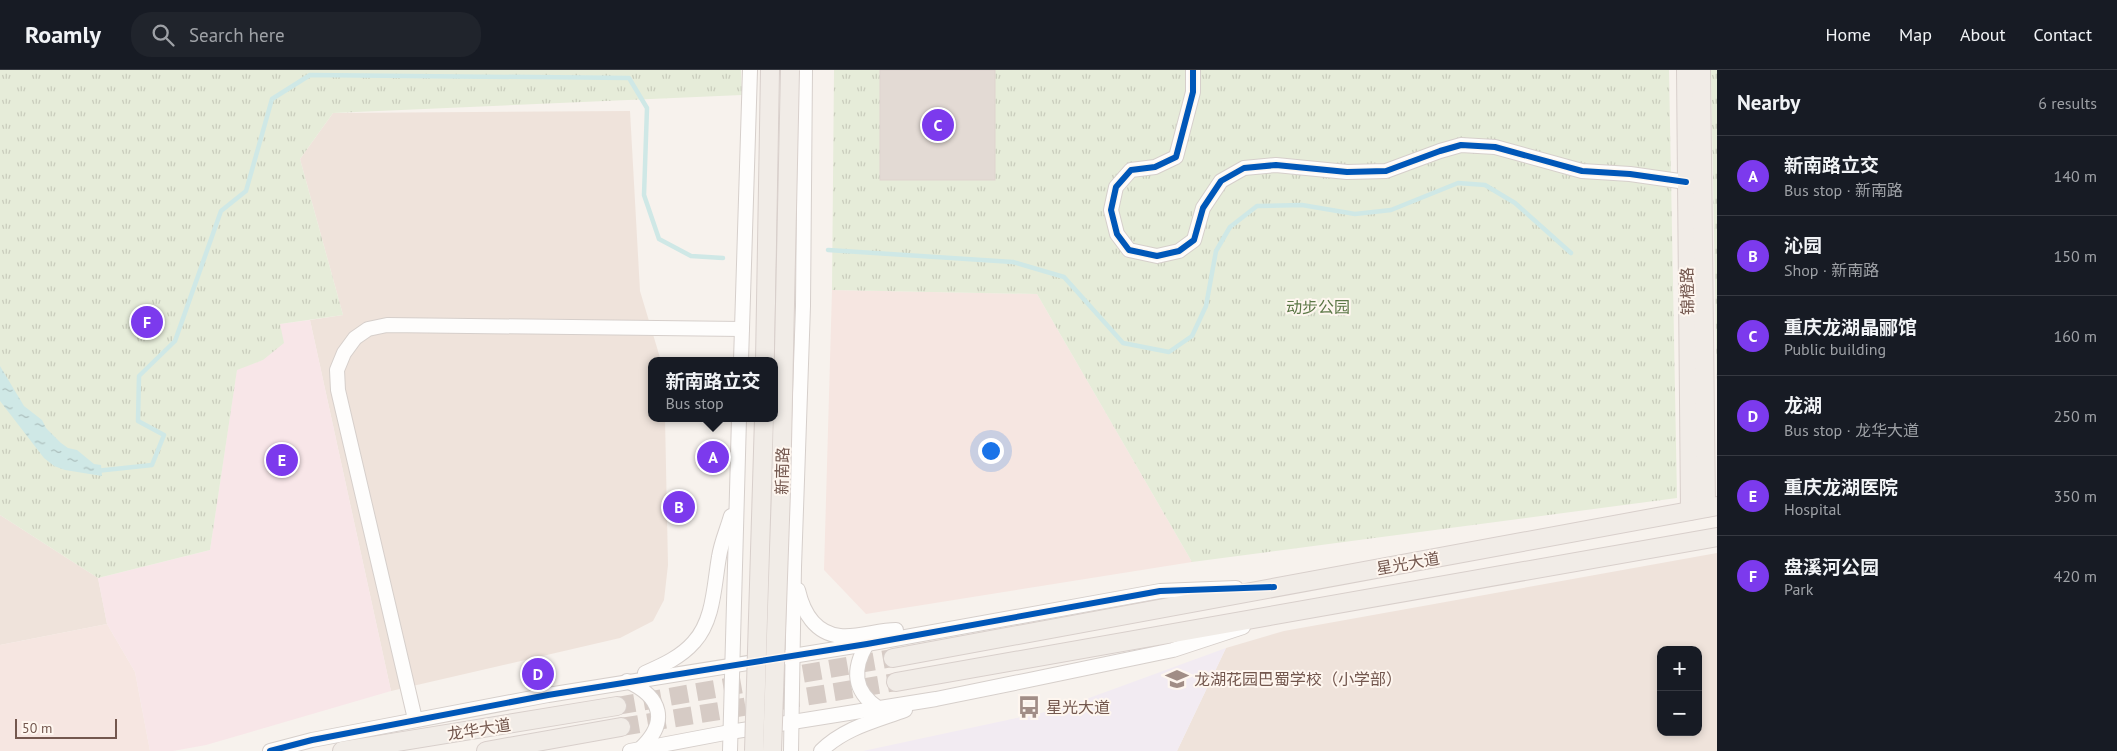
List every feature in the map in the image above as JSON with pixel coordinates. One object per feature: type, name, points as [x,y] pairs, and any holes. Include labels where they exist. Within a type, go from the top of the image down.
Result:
[{"type":"main road","points":[[765,357],[770,70]]},
{"type":"main road","name":"新南路","points":[[772,751],[781,491],[790,70]]},
{"type":"main road","name":"锦橙路","points":[[1686,70],[1686,182],[1704,509]]},
{"type":"main road","name":"锦橙路","points":[[1701,70],[1704,509]]},
{"type":"main road","name":"新南路","points":[[754,751],[764,422]]},
{"type":"main road","name":"星光大道","points":[[893,658],[1704,509]]},
{"type":"main road","name":"星光大道","points":[[896,682],[1717,537]]},
{"type":"main road","name":"龙华大道","points":[[342,751],[617,706]]},
{"type":"main road","name":"龙华大道","points":[[486,751],[621,727]]},
{"type":"street","points":[[741,357],[750,70]]},
{"type":"street","name":"新南路","points":[[791,751],[794,566],[803,306],[805,70]]},
{"type":"street","points":[[1193,70],[1193,92],[1176,156],[1155,167],[1131,170],[1116,187],[1111,210],[1117,234],[1130,250],[1157,256],[1179,251],[1194,240],[1203,208],[1221,181],[1244,168],[1276,165],[1347,172],[1386,171],[1440,150],[1461,145],[1495,147],[1582,171],[1630,174],[1686,182]]},
{"type":"street","points":[[415,719],[338,390],[337,370],[344,353],[355,338],[368,329],[387,325],[742,329]]},
{"type":"street","points":[[730,751],[739,422]]},
{"type":"street","points":[[627,681],[666,664],[681,655],[695,642],[706,622],[713,598],[719,556],[736,499]]},
{"type":"street","points":[[794,566],[801,603],[806,615],[816,626],[828,633],[842,636],[890,630],[936,631]]},
{"type":"street","points":[[270,751],[312,740],[415,719],[627,681],[866,644],[1160,591],[1274,587]]},
{"type":"street","points":[[635,750],[730,732],[936,699],[1173,650],[1278,615]]},
{"type":"street","points":[[866,644],[858,658],[856,673],[860,690],[866,700],[878,708]]},
{"type":"street","points":[[627,681],[640,687],[649,695],[656,708],[658,719],[656,730],[650,739],[635,750]]},
{"type":"street","points":[[821,751],[831,741],[847,731],[936,699]]},
{"type":"shaded area","points":[[630,111],[640,291],[660,357],[648,357],[648,422],[665,422],[668,565],[664,600],[653,621],[620,638],[391,691],[310,320],[343,315],[300,159],[333,113]]},
{"type":"shaded area","points":[[832,290],[1037,294],[1192,562],[866,614],[824,570]]},
{"type":"shaded area","points":[[310,320],[391,691],[206,745],[173,751],[150,751],[135,672],[107,624],[98,578],[210,550],[237,369],[263,360],[280,324]]},
{"type":"shaded area","points":[[0,515],[98,578],[107,624],[0,645]]},
{"type":"shaded area","points":[[1717,553],[1717,751],[1177,751],[1226,648],[1284,631]]},
{"type":"shaded area","points":[[107,624],[135,672],[150,751],[0,751],[0,645]]},
{"type":"shaded area","name":"龙湖花园巴蜀学校（小学部）","points":[[1226,648],[1177,751],[863,751],[1059,709]]},
{"type":"green space","points":[[0,70],[741,70],[742,95],[333,113],[300,159],[343,315],[280,324],[284,343],[263,360],[237,370],[210,550],[98,578],[0,515]]},
{"type":"green space","name":"动步公园","points":[[834,70],[1669,70],[1677,498],[1192,562],[1037,294],[832,290]]},
{"type":"green space","points":[[1711,70],[1717,70],[1717,390]]},
{"type":"water","points":[[0,366],[24,406],[42,420],[46,428],[61,443],[68,448],[77,450],[94,464],[101,465],[102,476],[65,470],[54,466],[44,458],[0,401]]},
{"type":"building","points":[[880,70],[995,70],[995,180],[880,180]]},
{"type":"waterway","points":[[96,471],[152,465],[164,435],[138,421],[139,376],[175,341],[221,211],[246,191],[272,99],[310,75],[629,78],[647,108],[644,195],[659,239],[691,256],[723,258]]},
{"type":"waterway","points":[[828,250],[1013,262],[1064,277],[1123,343],[1169,352],[1192,336],[1206,306],[1216,251],[1230,227],[1257,206],[1302,205],[1355,214],[1391,210],[1458,183],[1485,185],[1515,203],[1571,253]]},
{"type":"tunnel","points":[[617,706],[893,658]]},
{"type":"tunnel","points":[[621,727],[896,682]]},
{"type":"cycle path","points":[[1193,70],[1193,92],[1176,157],[1155,167],[1131,170],[1116,187],[1111,210],[1117,234],[1129,250],[1157,256],[1179,251],[1194,240],[1203,208],[1221,181],[1244,168],[1276,165],[1347,172],[1386,171],[1461,145],[1495,147],[1582,171],[1630,174],[1686,182]]},
{"type":"cycle path","points":[[270,751],[312,740],[548,695],[867,644],[1160,591],[1274,587]]},
{"type":"place","name":"重庆龙湖晶郦馆","points":[[938,125]]},
{"type":"place","name":"盘溪河公园","points":[[147,322]]},
{"type":"place","name":"新南路立交","points":[[713,457]]},
{"type":"place","name":"重庆龙湖医院","points":[[282,460]]},
{"type":"place","name":"沁园","points":[[679,507]]},
{"type":"place","name":"龙湖","points":[[538,674]]},
{"type":"place","name":"龙湖花园巴蜀学校（小学部）","points":[[1177,679]]},
{"type":"place","name":"星光大道","points":[[1029,707]]}]
